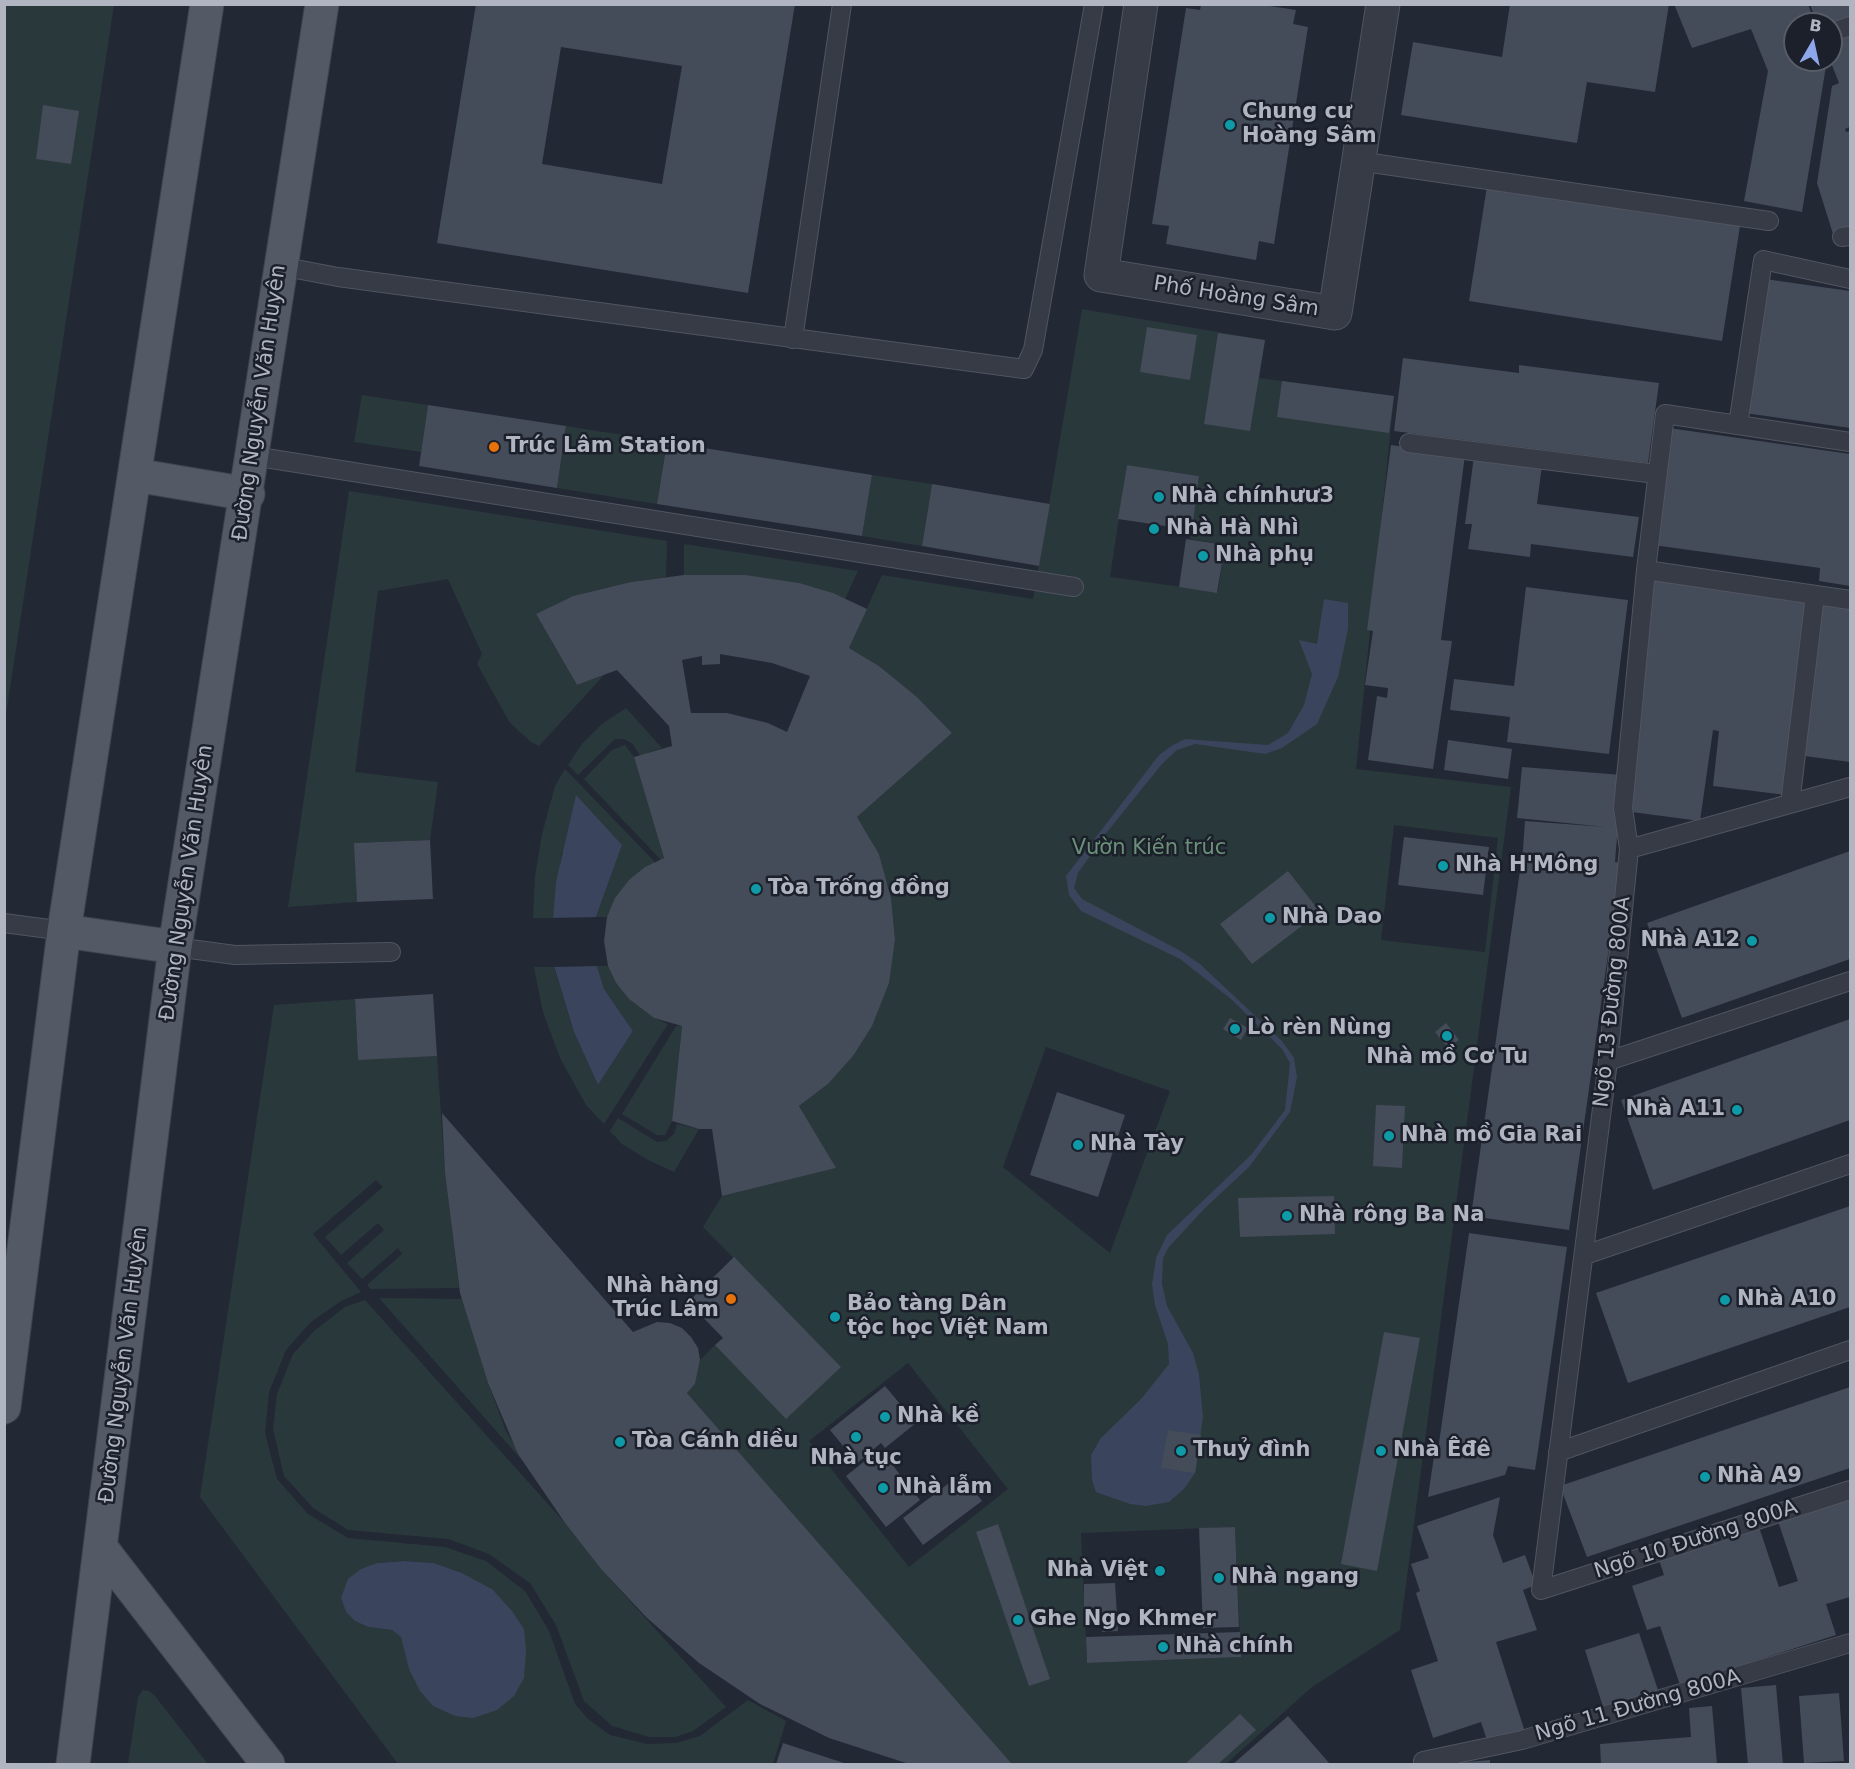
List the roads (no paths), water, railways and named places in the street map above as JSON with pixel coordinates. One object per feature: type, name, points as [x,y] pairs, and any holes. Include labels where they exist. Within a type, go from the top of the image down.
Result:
[{"type":"main road","points":[[4,1407],[64,931],[207,4]]},
{"type":"main road","name":"Đường Nguyễn Văn Huyên","points":[[73,1764],[175,947],[248,494],[280,266],[322,4]]},
{"type":"main road","points":[[135,475],[248,494]]},
{"type":"main road","points":[[64,931],[175,947]]},
{"type":"main road","points":[[101,1548],[268,1764]]},
{"type":"street","name":"Phố Hoàng Sâm","points":[[1142,4],[1101,275],[1335,312],[1383,4]]},
{"type":"lane","points":[[793,339],[842,4]]},
{"type":"lane","points":[[280,266],[338,277],[1024,369],[1033,350],[1094,4]]},
{"type":"lane","points":[[1358,161],[1769,221]]},
{"type":"lane","points":[[1851,279],[1763,260],[1738,425],[1851,442]]},
{"type":"lane","name":"Ngõ 13 Đường 800A","points":[[1541,1590],[1608,1061],[1629,849],[1623,808],[1656,474],[1665,414],[1738,425]]},
{"type":"lane","points":[[1409,443],[1656,474]]},
{"type":"lane","points":[[253,456],[1074,587]]},
{"type":"lane","points":[[1646,570],[1851,600]]},
{"type":"lane","points":[[1790,804],[1815,595]]},
{"type":"lane","points":[[1629,849],[1851,787]]},
{"type":"lane","points":[[4,923],[64,931]]},
{"type":"lane","points":[[175,947],[235,956],[391,952]]},
{"type":"lane","points":[[1608,1061],[1851,981]]},
{"type":"lane","points":[[1585,1254],[1851,1164]]},
{"type":"lane","points":[[1558,1452],[1851,1350]]},
{"type":"lane","name":"Ngõ 10 Đường 800A","points":[[1541,1590],[1851,1491]]},
{"type":"lane","name":"Ngõ 11 Đường 800A","points":[[1423,1761],[1522,1740],[1851,1643]]},
{"type":"water","points":[[1324,599],[1348,603],[1348,629],[1338,677],[1317,724],[1282,748],[1265,754],[1195,744],[1177,750],[1162,764],[1107,832],[1078,873],[1074,888],[1082,899],[1179,950],[1200,964],[1282,1041],[1294,1058],[1297,1077],[1290,1112],[1249,1167],[1204,1209],[1169,1247],[1163,1258],[1162,1284],[1167,1306],[1193,1353],[1199,1374],[1203,1417],[1195,1473],[1184,1489],[1169,1502],[1146,1506],[1130,1504],[1096,1492],[1092,1480],[1091,1455],[1101,1438],[1142,1398],[1169,1364],[1168,1344],[1155,1305],[1152,1284],[1156,1258],[1167,1235],[1251,1155],[1285,1110],[1290,1063],[1282,1049],[1231,999],[1180,959],[1081,911],[1069,895],[1066,876],[1159,755],[1173,745],[1185,739],[1268,745],[1288,733],[1304,705],[1312,674],[1299,640],[1317,644]]},
{"type":"water","points":[[576,795],[622,845],[596,917],[597,966],[604,989],[633,1031],[598,1085],[574,1032],[554,966],[553,918],[556,882]]},
{"type":"water","points":[[404,1561],[434,1563],[462,1573],[492,1589],[512,1611],[524,1629],[526,1650],[524,1678],[514,1696],[497,1710],[473,1718],[455,1716],[433,1706],[420,1691],[409,1669],[401,1637],[392,1630],[368,1627],[355,1621],[346,1612],[341,1598],[348,1579],[361,1569],[377,1563]]},
{"type":"place","name":"Chung cư Hoàng Sâm","points":[[1230,125]]},
{"type":"place","name":"Trúc Lâm Station","points":[[494,447]]},
{"type":"place","name":"Nhà chínhưư3","points":[[1159,497]]},
{"type":"place","name":"Nhà Hà Nhì","points":[[1154,529]]},
{"type":"place","name":"Nhà phụ","points":[[1203,556]]},
{"type":"place","name":"Nhà H'Mông","points":[[1443,866]]},
{"type":"place","name":"Tòa Trống đồng","points":[[756,889]]},
{"type":"place","name":"Nhà Dao","points":[[1270,918]]},
{"type":"place","name":"Nhà A12","points":[[1752,941]]},
{"type":"place","name":"Lò rèn Nùng","points":[[1235,1029]]},
{"type":"place","name":"Nhà mồ Cơ Tu","points":[[1447,1036]]},
{"type":"place","name":"Nhà A11","points":[[1737,1110]]},
{"type":"place","name":"Nhà mồ Gia Rai","points":[[1389,1136]]},
{"type":"place","name":"Nhà Tày","points":[[1078,1145]]},
{"type":"place","name":"Nhà rông Ba Na","points":[[1287,1216]]},
{"type":"place","name":"Nhà hàng Trúc Lâm","points":[[731,1299]]},
{"type":"place","name":"Nhà A10","points":[[1725,1300]]},
{"type":"place","name":"Bảo tàng Dân tộc học Việt Nam","points":[[835,1317]]},
{"type":"place","name":"Nhà kề","points":[[885,1417]]},
{"type":"place","name":"Nhà tục","points":[[856,1437]]},
{"type":"place","name":"Tòa Cánh diều","points":[[620,1442]]},
{"type":"place","name":"Thuỷ đình","points":[[1181,1451]]},
{"type":"place","name":"Nhà Êđê","points":[[1381,1451]]},
{"type":"place","name":"Nhà A9","points":[[1705,1477]]},
{"type":"place","name":"Nhà lẫm","points":[[883,1488]]},
{"type":"place","name":"Nhà Việt","points":[[1160,1571]]},
{"type":"place","name":"Nhà ngang","points":[[1219,1578]]},
{"type":"place","name":"Ghe Ngo Khmer","points":[[1018,1620]]},
{"type":"place","name":"Nhà chính","points":[[1163,1647]]},
{"type":"park label","name":"Vườn Kiến trúc","points":[[1149,849]]}]
